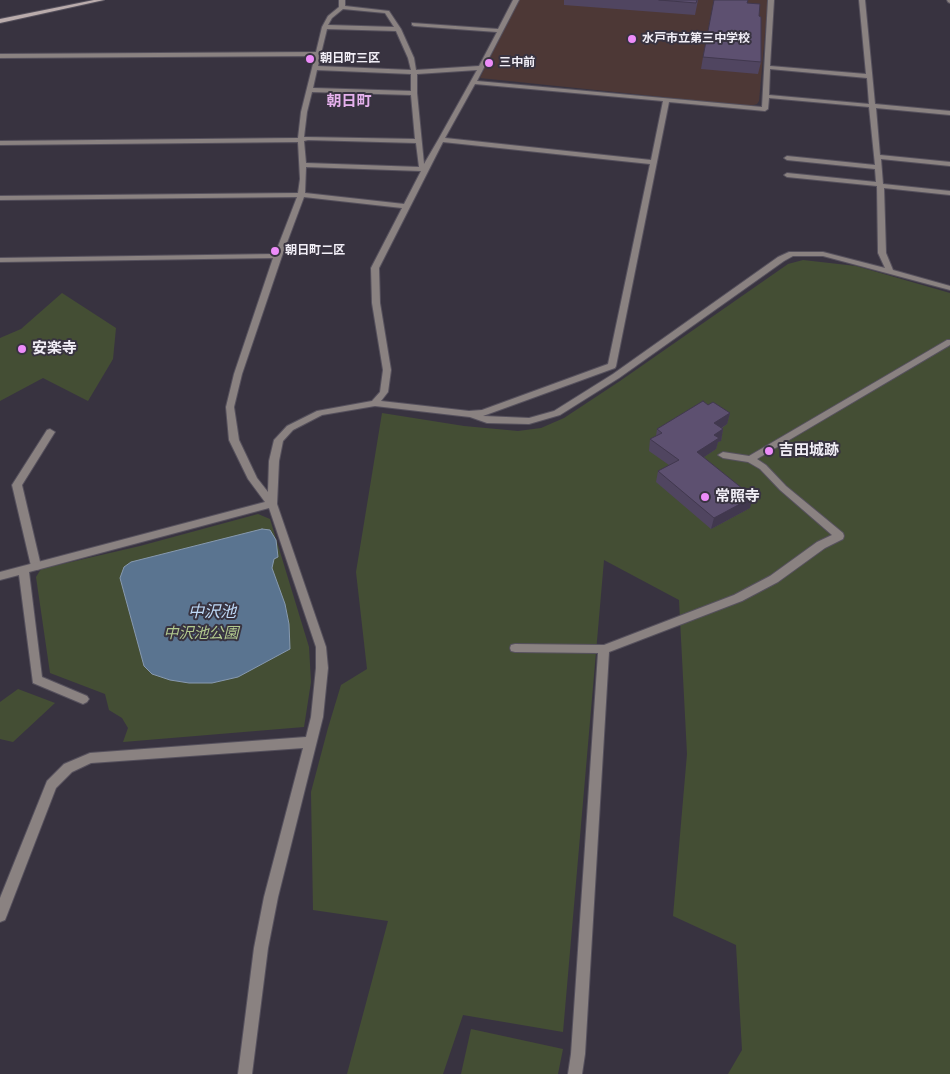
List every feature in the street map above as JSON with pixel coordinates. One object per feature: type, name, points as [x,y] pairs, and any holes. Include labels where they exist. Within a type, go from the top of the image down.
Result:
[{"type":"main road","points":[[0,20],[101,0]]},
{"type":"street","points":[[375,403],[384,392],[387,370],[376,303],[375,268],[425,169],[502,31],[516,0]]},
{"type":"street","points":[[474,82],[765,109],[771,0]]},
{"type":"street","points":[[862,0],[880,185],[882,253],[890,272]]},
{"type":"street","points":[[245,1074],[261,948],[271,897],[317,717],[322,668],[321,647],[272,504],[253,480],[234,440],[230,407],[238,374],[301,195],[303,179],[301,140],[314,68],[325,27],[330,16],[342,3],[387,12],[398,29],[411,58],[414,72],[414,93],[421,165],[425,169]]},
{"type":"street","points":[[414,24],[502,31]]},
{"type":"street","points":[[325,27],[398,29]]},
{"type":"street","points":[[0,56],[317,54]]},
{"type":"street","points":[[767,67],[869,76]]},
{"type":"street","points":[[314,68],[414,72],[481,68]]},
{"type":"street","points":[[310,90],[414,93]]},
{"type":"street","points":[[765,96],[950,113]]},
{"type":"street","points":[[272,504],[274,461],[279,440],[290,428],[320,413],[375,403],[469,414],[483,413],[612,366],[666,100]]},
{"type":"street","points":[[0,143],[301,140],[308,138],[420,141]]},
{"type":"street","points":[[441,140],[654,162]]},
{"type":"street","points":[[877,157],[950,164]]},
{"type":"street","points":[[787,158],[877,167]]},
{"type":"street","points":[[302,165],[425,169]]},
{"type":"street","points":[[787,175],[950,193]]},
{"type":"street","points":[[0,198],[301,195],[407,206]]},
{"type":"street","points":[[469,414],[487,420],[529,421],[557,413],[616,376],[781,259],[792,254],[823,254],[853,260],[950,288]]},
{"type":"street","points":[[0,260],[278,256]]},
{"type":"street","points":[[750,459],[950,342]]},
{"type":"street","points":[[36,566],[17,485],[50,432]]},
{"type":"street","points":[[515,648],[604,649],[738,598],[774,579],[820,545],[839,536],[783,488],[763,467],[750,459],[723,455]]},
{"type":"street","points":[[0,576],[272,504]]},
{"type":"street","points":[[23,569],[37,680],[83,698]]},
{"type":"street","points":[[575,1074],[578,1054],[604,649]]},
{"type":"street","points":[[0,915],[51,785],[68,768],[90,758],[310,742]]},
{"type":"shaded area","name":"水戸市立第三中学校","points":[[519,0],[768,0],[759,101],[757,104],[750,106],[480,78]]},
{"type":"green space","points":[[803,260],[856,266],[950,293],[950,1074],[728,1074],[742,1050],[736,945],[673,916],[687,754],[679,600],[604,560],[563,1032],[463,1015],[443,1074],[347,1074],[388,921],[313,910],[311,792],[341,685],[367,669],[356,572],[382,413],[464,426],[518,431],[541,428],[564,418],[620,381],[788,264]]},
{"type":"green space","points":[[62,293],[116,328],[113,359],[88,401],[43,378],[0,401],[0,338],[21,329]]},
{"type":"green space","name":"中沢池公園","points":[[258,514],[270,519],[309,647],[311,682],[304,727],[123,742],[128,728],[122,718],[109,710],[105,694],[50,673],[36,577],[41,569],[140,546]]},
{"type":"green space","points":[[18,689],[55,703],[13,742],[0,739],[0,702]]},
{"type":"green space","points":[[471,1029],[563,1049],[558,1074],[461,1074]]},
{"type":"water","name":"中沢池","points":[[262,529],[270,530],[276,540],[278,557],[274,559],[272,568],[285,604],[289,624],[290,649],[238,677],[212,683],[189,683],[170,680],[152,674],[144,666],[120,578],[124,567],[131,562]]},
{"type":"building","points":[[659,0],[697,0],[696,3]]},
{"type":"building","points":[[714,0],[748,0],[747,3],[760,4],[761,62],[703,57]]},
{"type":"building","points":[[703,401],[708,405],[713,402],[730,413],[714,423],[723,429],[714,435],[719,438],[697,452],[753,497],[714,518],[658,471],[679,460],[650,439],[662,433],[657,429]]},
{"type":"place","name":"水戸市立第三中学校","points":[[632,39]]},
{"type":"place","name":"朝日町三区","points":[[310,59]]},
{"type":"place","name":"三中前","points":[[489,63]]},
{"type":"place","name":"朝日町二区","points":[[275,251]]},
{"type":"place","name":"安楽寺","points":[[22,349]]},
{"type":"place","name":"吉田城跡","points":[[769,451]]},
{"type":"place","name":"常照寺","points":[[705,497]]},
{"type":"district","name":"朝日町","points":[[349,102]]}]
